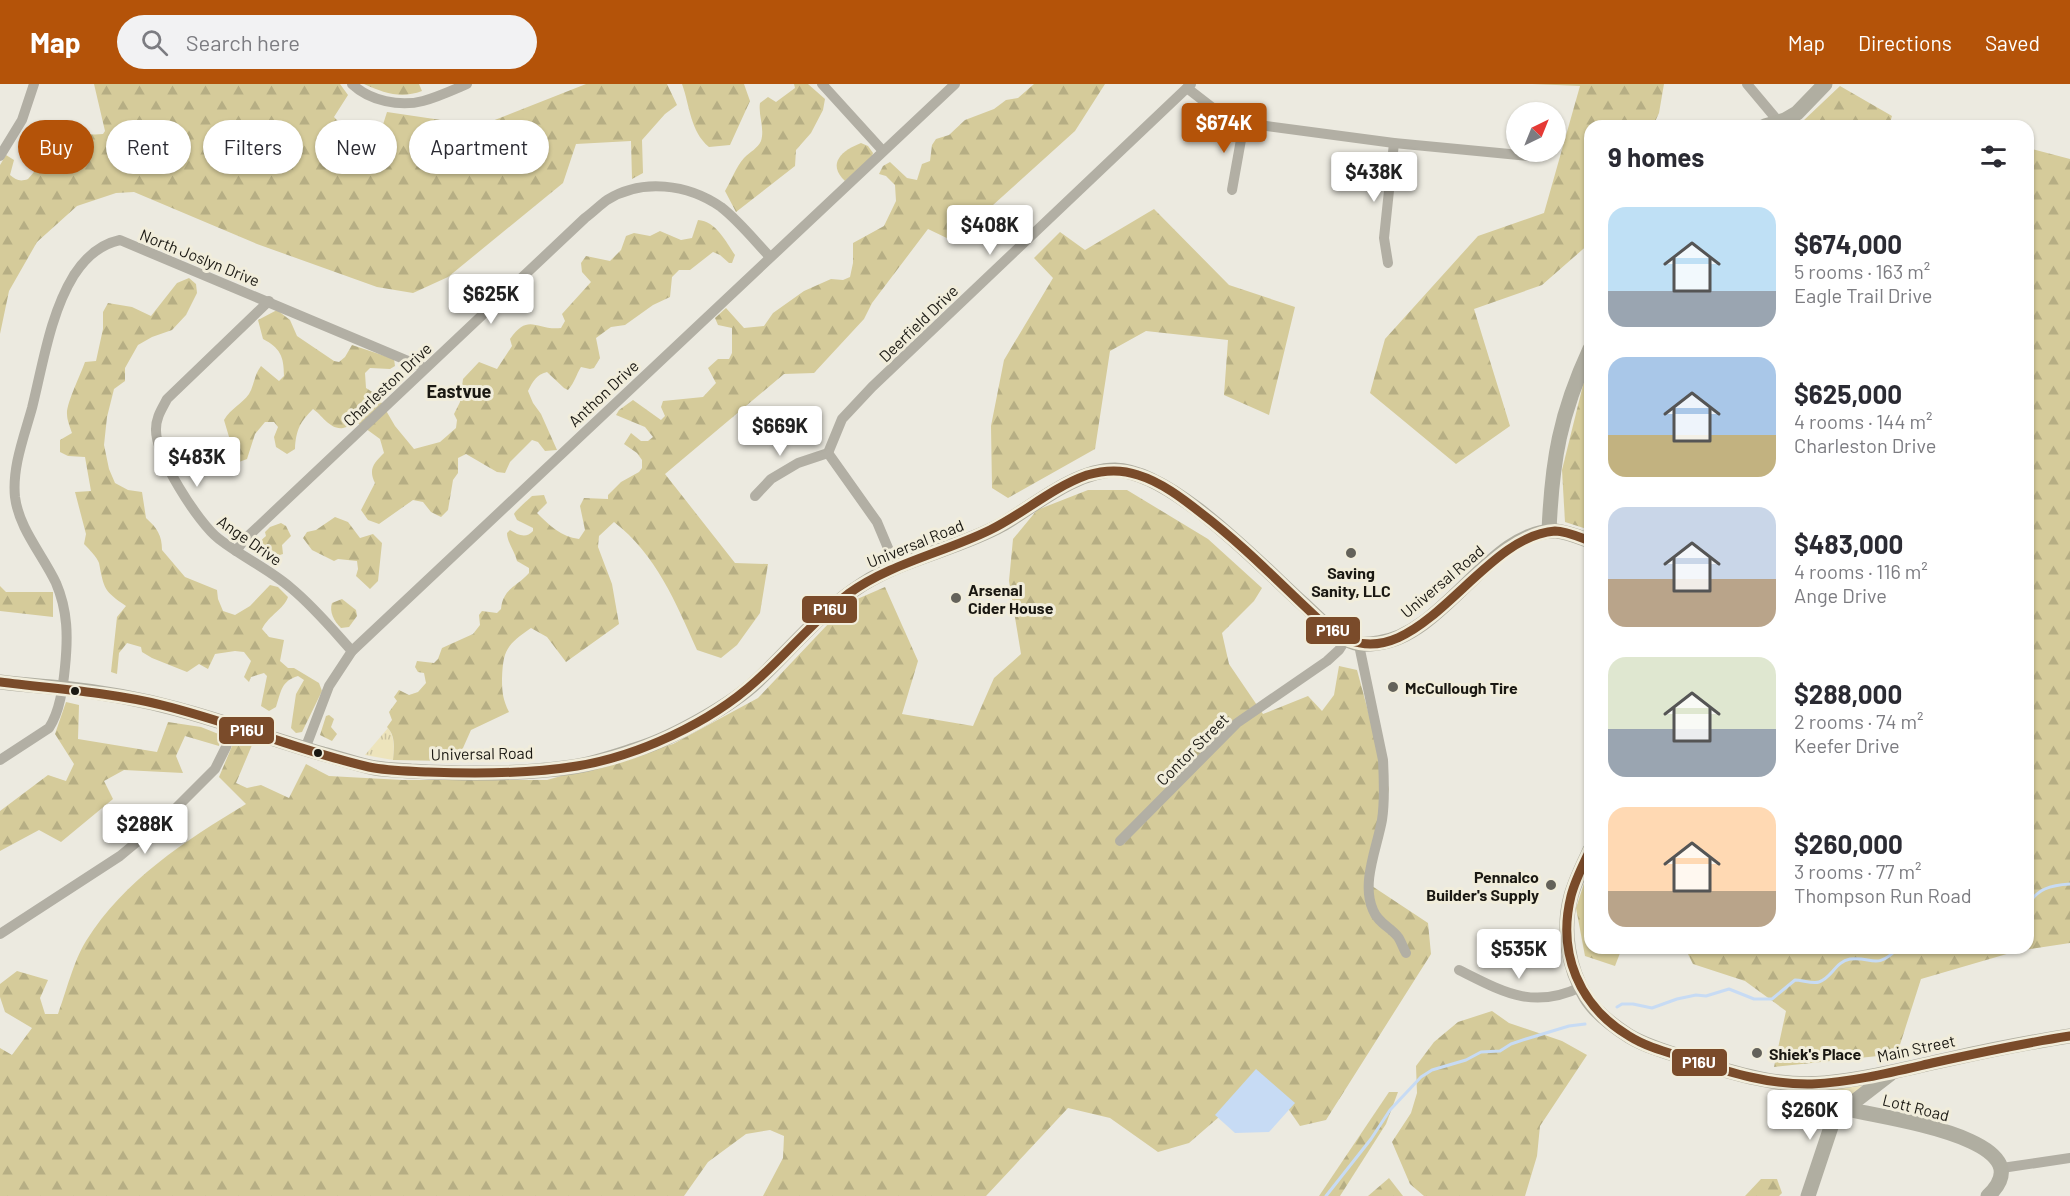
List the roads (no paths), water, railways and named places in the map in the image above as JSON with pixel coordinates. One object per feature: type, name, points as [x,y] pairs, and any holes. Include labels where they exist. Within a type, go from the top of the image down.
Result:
[{"type":"street","points":[[0,156],[22,120],[34,84]]},
{"type":"street","points":[[352,84],[373,98],[393,103],[412,103],[424,101],[467,84]]},
{"type":"street","points":[[822,84],[883,152]]},
{"type":"street","name":"Anthon Drive","points":[[305,748],[330,684],[352,651],[955,84]]},
{"type":"street","points":[[1747,84],[1770,120]]},
{"type":"street","points":[[1785,120],[1797,113],[1825,84]]},
{"type":"street","points":[[1189,86],[1218,112],[1244,123],[1394,143],[1506,154]]},
{"type":"street","name":"Deerfield Drive","points":[[828,453],[842,419],[873,387],[1189,86]]},
{"type":"street","points":[[1232,190],[1244,123]]},
{"type":"street","points":[[1388,262],[1384,238],[1394,143]]},
{"type":"street","name":"Charleston Drive","points":[[236,551],[245,539],[425,368],[585,218],[608,200],[632,189],[669,186],[698,194],[722,208],[770,257]]},
{"type":"street","name":"North Joslyn Drive","points":[[0,760],[48,728],[54,720],[63,688],[68,640],[63,601],[56,582],[29,536],[17,507],[15,491],[18,463],[56,315],[80,267],[101,247],[120,240],[425,368]]},
{"type":"street","name":"Ange Drive","points":[[269,301],[167,399],[159,412],[156,427],[157,440],[164,458],[202,523],[218,539],[290,587],[352,651]]},
{"type":"street","points":[[1584,363],[1569,398],[1559,433],[1551,483],[1549,531],[1565,532],[1584,539]]},
{"type":"street","points":[[755,496],[771,479],[798,463],[828,453],[877,522],[896,567]]},
{"type":"street","name":"Universal Road","points":[[0,682],[63,688],[140,700],[234,725],[373,768],[509,773],[576,766],[647,746],[733,700],[755,683],[820,617],[865,583],[896,567],[967,542],[1058,490],[1097,472],[1117,470],[1136,473],[1160,484],[1215,523],[1321,621],[1352,642],[1394,640],[1405,636],[1432,616],[1518,542],[1532,535],[1549,531]]},
{"type":"street","points":[[1352,642],[1383,760],[1382,818],[1369,884],[1370,899],[1373,911],[1380,923],[1397,936],[1406,953]]},
{"type":"street","name":"Contor Street","points":[[1120,841],[1237,723],[1352,642]]},
{"type":"street","points":[[0,934],[120,856],[159,824],[215,769],[234,725]]},
{"type":"street","name":"Main Street","points":[[1584,864],[1570,897],[1567,924],[1568,951],[1581,987],[1587,999],[1630,1037],[1663,1051],[1738,1075],[1780,1084],[1825,1083],[1891,1073],[1983,1052],[2070,1036]]},
{"type":"street","points":[[1458,970],[1524,998],[1540,999],[1557,996],[1581,987]]},
{"type":"street","points":[[1808,1196],[1833,1121],[1891,1073]]},
{"type":"street","name":"Lott Road","points":[[1780,1084],[1846,1108],[1900,1120],[1973,1141],[1988,1150],[2002,1168]]},
{"type":"street","points":[[1988,1196],[2002,1180],[2002,1168],[2070,1158]]},
{"type":"water","points":[[1256,1069],[1295,1103],[1269,1132],[1235,1133],[1215,1115]]},
{"type":"waterway","points":[[2034,897],[2045,889],[2070,884]]},
{"type":"waterway","points":[[1617,1007],[1622,1004],[1633,1004],[1652,1008],[1677,999],[1696,995],[1706,996],[1729,989],[1754,999],[1772,999],[1795,980],[1819,982],[1850,959],[1879,961],[1892,954]]},
{"type":"waterway","points":[[1326,1196],[1371,1139],[1390,1110],[1421,1077],[1432,1070],[1466,1060],[1481,1052],[1500,1051],[1526,1039],[1569,1026],[1585,1024]]},
{"type":"place","name":"Saving Sanity, LLC","points":[[1351,553]]},
{"type":"place","name":"Arsenal Cider House","points":[[956,598]]},
{"type":"place","name":"McCullough Tire","points":[[1393,687]]},
{"type":"place","name":"Pennalco Builder's Supply","points":[[1551,885]]},
{"type":"place","name":"Shiek's Place","points":[[1757,1053]]},
{"type":"district","name":"Eastvue","points":[[459,391]]}]
